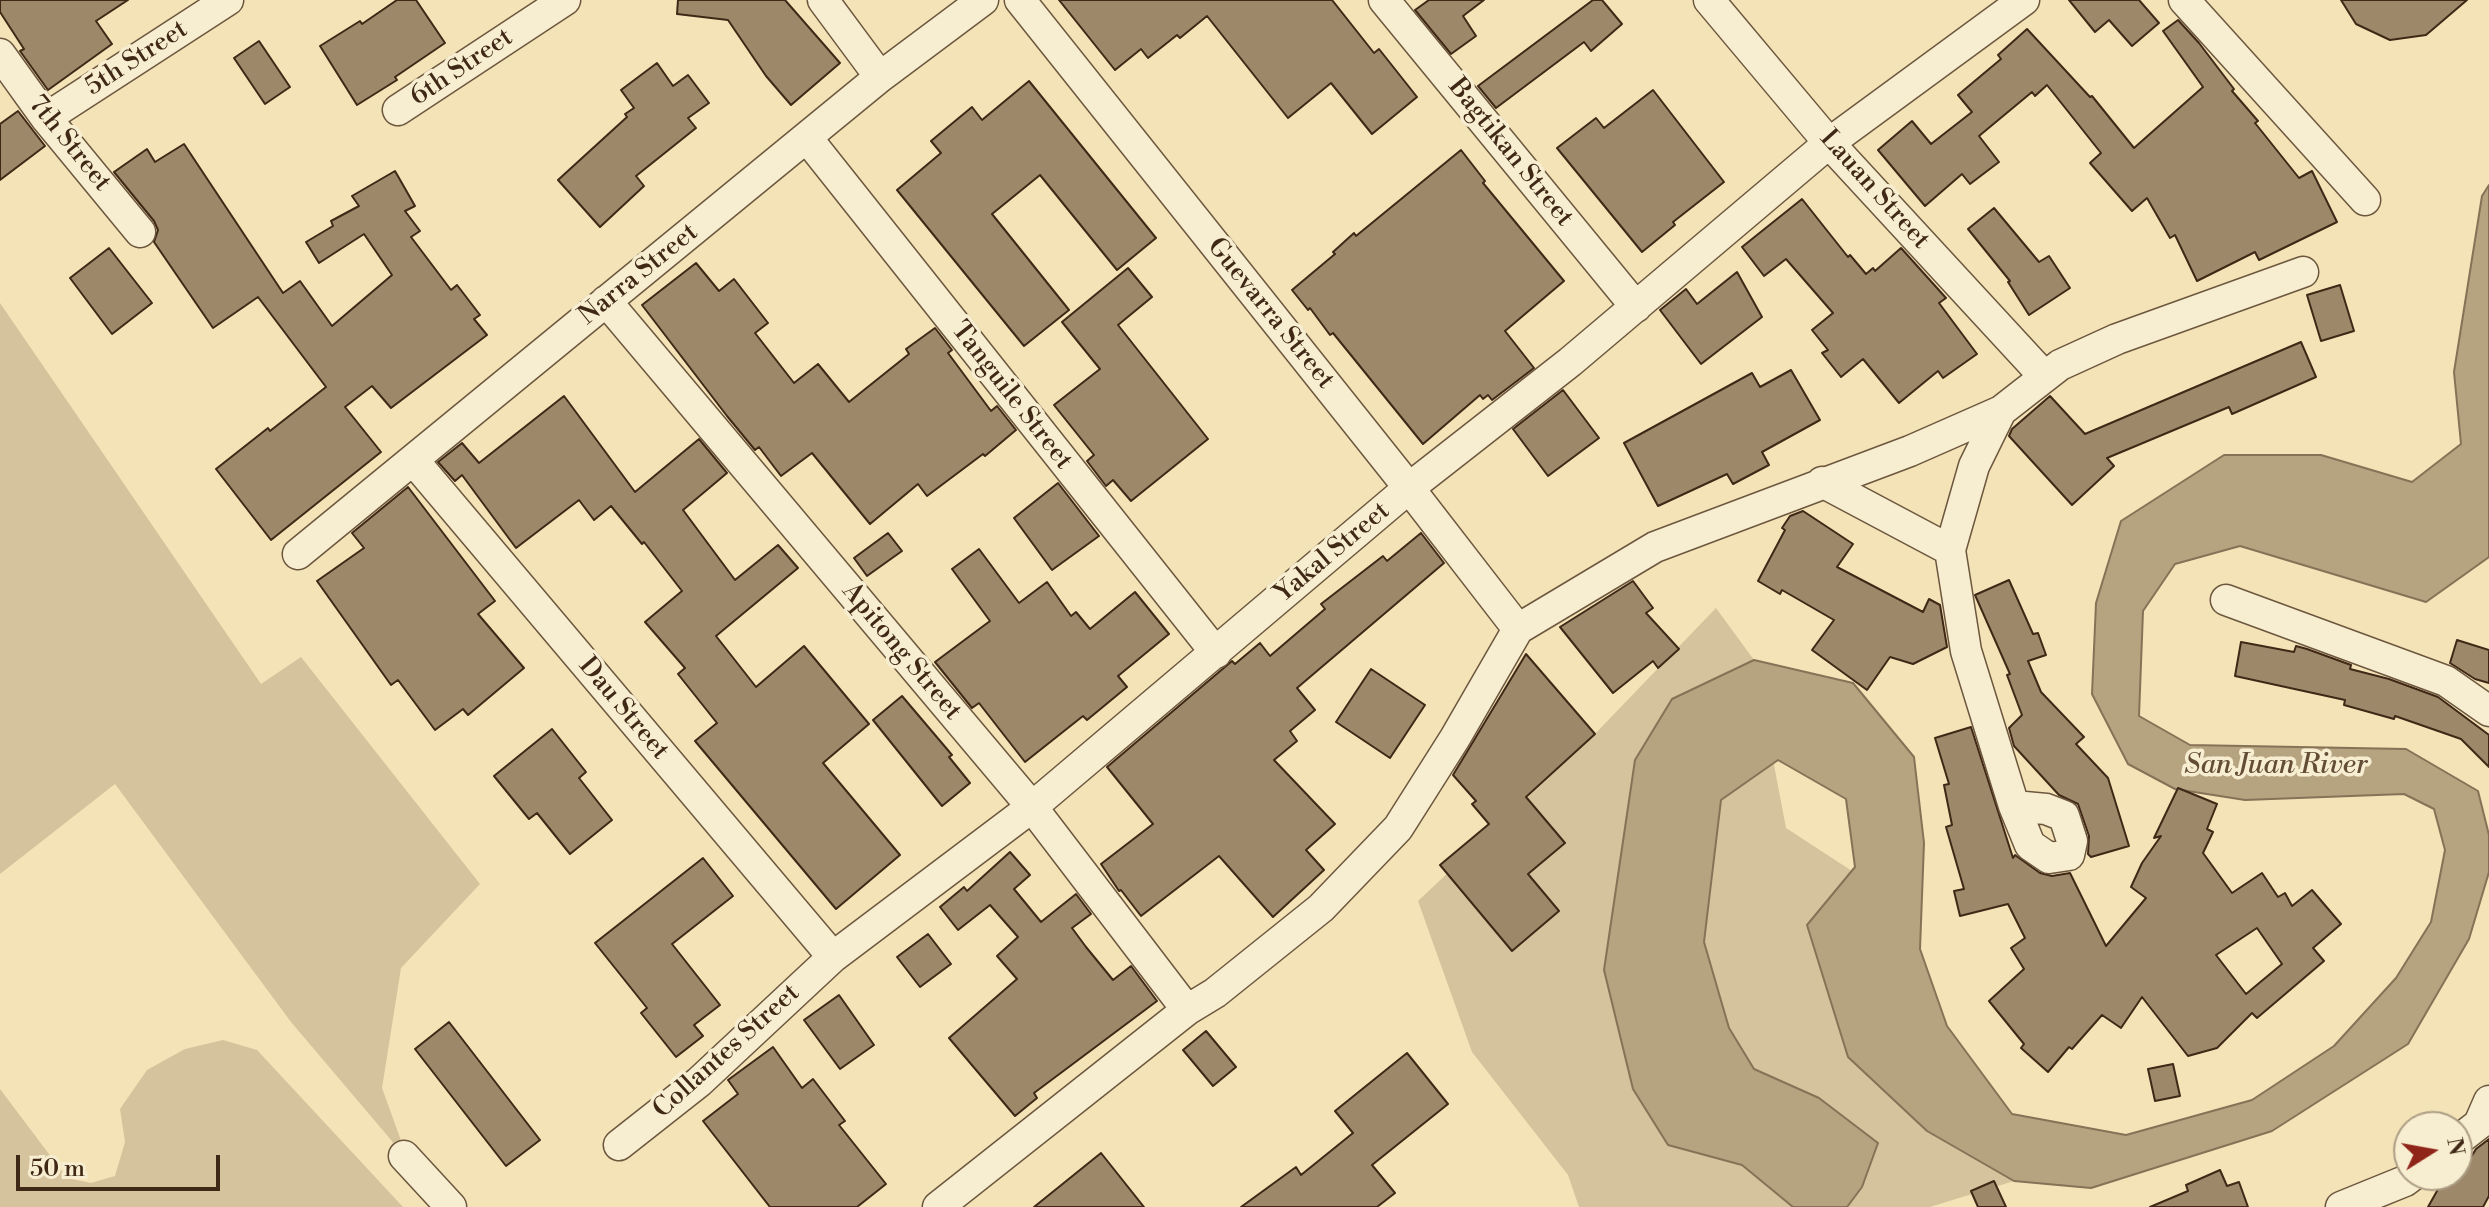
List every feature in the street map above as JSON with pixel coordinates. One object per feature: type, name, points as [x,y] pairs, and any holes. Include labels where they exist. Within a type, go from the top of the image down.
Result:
[{"type":"street","name":"5th Street","points":[[46,118],[228,0]]},
{"type":"street","name":"6th Street","points":[[398,110],[565,0]]},
{"type":"street","points":[[823,0],[880,77]]},
{"type":"street","name":"Narra Street","points":[[298,554],[880,77],[983,0]]},
{"type":"street","name":"Guevarra Street","points":[[1020,0],[1518,629]]},
{"type":"street","name":"Bagtikan Street","points":[[1384,0],[1636,307]]},
{"type":"street","name":"Lauan Street","points":[[1709,0],[1829,143],[2044,376]]},
{"type":"street","points":[[1829,143],[2024,0]]},
{"type":"street","points":[[2184,0],[2365,200]]},
{"type":"street","name":"7th Street","points":[[0,54],[46,118],[140,232]]},
{"type":"street","name":"Tanguile Street","points":[[807,138],[1216,653]]},
{"type":"street","name":"Yakal Street","points":[[833,957],[1032,807],[1409,488],[1636,307],[1829,143]]},
{"type":"street","points":[[938,1207],[1321,908],[1398,828],[1518,629],[1655,547],[1910,451],[2001,411],[2060,365],[2117,339],[2303,272]]},
{"type":"street","name":"Apitong Street","points":[[606,301],[1032,807],[1187,1010]]},
{"type":"street","points":[[2001,411],[1974,466],[1950,550],[1966,651],[2014,806]]},
{"type":"street","name":"Dau Street","points":[[414,461],[833,957]]},
{"type":"street","points":[[1822,482],[1950,550]]},
{"type":"street","points":[[2226,600],[2446,681],[2489,711]]},
{"type":"street","name":"Collantes Street","points":[[619,1145],[699,1082],[833,957]]},
{"type":"street","points":[[2473,1129],[2479,1124],[2489,1101]]},
{"type":"street","points":[[404,1156],[451,1207]]},
{"type":"street","points":[[2341,1207],[2393,1186]]},
{"type":"shaded area","points":[[0,303],[261,684],[301,657],[480,884],[401,968],[382,1088],[408,1160],[291,1022],[115,784],[0,874]]},
{"type":"shaded area","points":[[1716,608],[1754,660],[1786,828],[1852,871],[1807,925],[1928,1132],[2014,1181],[1930,1207],[1579,1207],[1568,1175],[1472,1052],[1418,901],[1592,737]]},
{"type":"shaded area","points":[[223,1040],[257,1050],[403,1207],[0,1207],[0,1089],[67,1178],[91,1183],[115,1176],[125,1142],[120,1109],[147,1070],[185,1049]]},
{"type":"water","name":"San Juan River","points":[[2489,185],[2489,557],[2426,602],[2240,546],[2175,564],[2143,611],[2139,716],[2190,745],[2406,749],[2478,791],[2489,835],[2489,872],[2469,939],[2408,1044],[2272,1131],[2091,1188],[2014,1181],[1927,1131],[1848,1057],[1807,925],[1855,867],[1846,799],[1778,760],[1721,800],[1704,942],[1729,1028],[1754,1069],[1819,1098],[1878,1143],[1862,1187],[1847,1207],[1793,1207],[1742,1165],[1668,1145],[1633,1089],[1604,970],[1635,760],[1672,699],[1754,660],[1853,683],[1914,757],[1924,843],[1920,949],[1947,1026],[2012,1114],[2126,1135],[2252,1100],[2334,1046],[2396,978],[2431,922],[2445,850],[2434,809],[2404,794],[2245,800],[2175,789],[2128,764],[2092,694],[2096,603],[2121,521],[2224,455],[2321,455],[2412,482],[2461,444],[2454,372],[2482,196]]},
{"type":"building","points":[[0,0],[128,0],[96,21],[112,44],[48,90],[20,51],[24,49],[0,12]]},
{"type":"building","points":[[397,0],[416,0],[445,43],[395,77],[397,80],[357,105],[320,46],[360,21],[362,24]]},
{"type":"building","points":[[678,0],[785,0],[840,63],[791,105],[766,76],[728,20],[677,14]]},
{"type":"building","points":[[1059,0],[1332,0],[1374,53],[1379,49],[1417,97],[1372,134],[1331,83],[1288,118],[1207,16],[1148,58],[1141,49],[1115,70]]},
{"type":"building","points":[[1429,0],[1484,0],[1463,16],[1476,36],[1451,54],[1415,10]]},
{"type":"building","points":[[1593,0],[1602,0],[1622,24],[1591,51],[1584,42],[1496,108],[1478,86]]},
{"type":"building","points":[[2069,0],[2139,0],[2159,23],[2132,46],[2109,20],[2095,32]]},
{"type":"building","points":[[2341,0],[2467,0],[2426,35],[2390,40],[2356,24]]},
{"type":"building","points":[[2178,20],[2199,43],[2234,89],[2232,91],[2258,121],[2255,123],[2299,178],[2312,171],[2337,222],[2259,260],[2255,252],[2197,281],[2175,235],[2170,238],[2147,198],[2132,211],[2090,163],[2101,153],[2047,85],[2035,96],[2032,92],[1979,136],[1999,162],[1970,184],[1962,174],[1925,206],[1878,150],[1912,121],[1931,144],[1972,112],[1958,95],[2001,59],[1998,55],[2027,29],[2092,96],[2134,148],[2203,87],[2163,31]]},
{"type":"building","points":[[259,41],[290,87],[265,104],[234,58]]},
{"type":"building","points":[[657,63],[673,86],[688,75],[709,103],[688,118],[696,128],[636,176],[644,186],[600,227],[558,180],[627,117],[625,114],[634,108],[621,90]]},
{"type":"building","points":[[1029,81],[1156,238],[1117,270],[1040,175],[992,214],[1069,310],[1024,346],[897,190],[941,153],[931,141],[972,107],[982,120]]},
{"type":"building","points":[[1653,90],[1724,182],[1673,222],[1675,225],[1642,252],[1557,148],[1596,118],[1604,128]]},
{"type":"building","points":[[18,111],[45,146],[0,180],[0,124]]},
{"type":"building","points":[[184,144],[283,293],[300,281],[332,326],[392,275],[364,234],[319,263],[306,242],[333,226],[331,221],[359,206],[352,196],[395,171],[415,206],[405,211],[420,231],[411,237],[451,290],[457,285],[480,315],[474,319],[487,335],[391,408],[372,386],[345,407],[381,452],[271,540],[216,469],[326,387],[258,297],[213,328],[154,242],[158,230],[154,221],[114,172],[147,149],[155,162]]},
{"type":"building","points":[[1461,150],[1485,181],[1483,183],[1564,281],[1505,331],[1534,368],[1492,400],[1488,395],[1483,399],[1480,395],[1423,444],[1333,333],[1330,335],[1292,290],[1335,254],[1333,252],[1354,233],[1356,236]]},
{"type":"building","points":[[1802,199],[1848,257],[1850,255],[1866,274],[1873,268],[1875,271],[1901,248],[1946,298],[1939,303],[1977,354],[1943,378],[1938,371],[1899,403],[1863,359],[1841,377],[1822,353],[1828,350],[1812,330],[1833,313],[1786,259],[1764,276],[1742,247]]},
{"type":"building","points":[[1994,208],[2039,262],[2049,256],[2070,288],[2029,315],[2010,281],[1968,229]]},
{"type":"building","points":[[109,248],[152,303],[112,334],[70,278]]},
{"type":"building","points":[[696,263],[719,291],[734,279],[768,323],[755,333],[794,383],[818,364],[849,402],[909,354],[906,349],[935,328],[952,350],[948,353],[991,411],[997,406],[1016,430],[985,456],[983,454],[927,496],[918,484],[870,524],[812,453],[781,476],[759,447],[755,450],[727,416],[642,305]]},
{"type":"building","points":[[1128,268],[1152,297],[1118,325],[1208,439],[1131,501],[1113,480],[1106,486],[1087,461],[1094,455],[1054,405],[1100,369],[1062,322]]},
{"type":"building","points":[[1737,272],[1762,317],[1701,364],[1660,310],[1686,289],[1697,304]]},
{"type":"building","points":[[2340,285],[2354,331],[2321,341],[2307,295]]},
{"type":"building","points":[[2301,342],[2316,377],[2232,414],[2229,407],[2107,458],[2114,466],[2072,505],[2009,436],[2012,429],[2050,396],[2085,434]]},
{"type":"building","points":[[1791,370],[1820,420],[1762,452],[1769,465],[1733,484],[1727,474],[1658,506],[1624,443],[1752,373],[1760,387]]},
{"type":"building","points":[[1563,390],[1599,438],[1548,476],[1513,429]]},
{"type":"building","points":[[564,396],[635,492],[699,439],[727,473],[683,510],[735,580],[778,545],[798,568],[716,636],[756,687],[804,646],[869,724],[823,763],[900,855],[836,909],[695,741],[717,723],[678,674],[685,668],[645,622],[682,591],[644,542],[642,544],[611,506],[594,520],[579,500],[516,548],[462,475],[455,481],[438,462],[462,443],[479,463]]},
{"type":"building","points":[[1058,483],[1099,536],[1052,570],[1014,518]]},
{"type":"building","points":[[408,487],[495,601],[478,614],[524,668],[468,715],[463,709],[435,730],[398,680],[391,685],[317,581],[364,548],[352,533]]},
{"type":"building","points":[[1803,511],[1853,544],[1837,567],[1923,612],[1929,599],[1940,605],[1947,647],[1913,664],[1890,657],[1867,690],[1812,650],[1834,620],[1782,590],[1780,594],[1758,581],[1785,530],[1782,528],[1790,516]]},
{"type":"building","points":[[888,533],[902,551],[867,576],[854,558]]},
{"type":"building","points":[[1421,533],[1444,563],[1297,688],[1315,710],[1290,731],[1297,741],[1274,760],[1335,824],[1306,850],[1324,870],[1273,917],[1219,856],[1141,916],[1101,864],[1153,824],[1107,767],[1232,661],[1235,664],[1260,643],[1270,656],[1325,609],[1321,604],[1383,556],[1387,561]]},
{"type":"building","points":[[979,549],[1019,603],[1047,582],[1071,616],[1076,612],[1090,629],[1135,592],[1169,634],[1118,676],[1127,687],[1087,720],[1083,716],[1025,762],[979,703],[972,708],[935,662],[990,621],[952,569]]},
{"type":"building","points":[[2009,580],[2033,634],[2038,633],[2046,655],[2028,661],[2041,692],[2084,737],[2076,744],[2108,778],[2129,846],[2091,857],[2088,854],[2089,836],[2078,804],[2059,795],[2014,746],[2009,728],[2022,715],[2007,675],[2010,674],[1975,595]]},
{"type":"building","points":[[1633,581],[1653,608],[1646,613],[1679,649],[1658,668],[1653,661],[1613,693],[1560,627]]},
{"type":"building","points":[[2457,640],[2489,650],[2489,683],[2475,679],[2450,663]]},
{"type":"building","points":[[2241,642],[2294,652],[2296,646],[2307,649],[2351,665],[2350,669],[2438,697],[2489,735],[2489,767],[2461,739],[2395,716],[2394,719],[2344,705],[2345,700],[2235,676]]},
{"type":"building","points":[[1526,654],[1595,734],[1526,797],[1565,843],[1528,874],[1559,911],[1512,951],[1440,865],[1489,824],[1472,804],[1476,801],[1453,775]]},
{"type":"building","points":[[1371,669],[1425,705],[1390,758],[1336,722]]},
{"type":"building","points":[[902,696],[952,755],[949,757],[970,783],[942,806],[873,720]]},
{"type":"building","points":[[1971,727],[2013,858],[2015,855],[2040,873],[2052,876],[2070,873],[2106,946],[2146,898],[2131,887],[2142,863],[2161,836],[2154,838],[2178,788],[2217,804],[2207,829],[2213,832],[2203,853],[2232,893],[2262,873],[2278,897],[2285,893],[2292,906],[2312,890],[2341,924],[2313,948],[2324,961],[2257,1018],[2252,1013],[2217,1048],[2188,1056],[2142,997],[2121,1028],[2102,1015],[2048,1072],[2021,1048],[2024,1044],[1989,1001],[2024,969],[2011,948],[2025,938],[2008,904],[1960,916],[1954,891],[1964,889],[1946,827],[1952,825],[1944,785],[1949,784],[1935,738]],"holes":[[[2257,928],[2282,964],[2246,994],[2216,955]]]},
{"type":"building","points":[[552,729],[586,772],[579,778],[612,820],[570,854],[537,813],[529,819],[494,776]]},
{"type":"building","points":[[1010,852],[1030,875],[1014,889],[1041,922],[1076,894],[1091,914],[1072,928],[1086,947],[1113,980],[1131,966],[1157,1001],[1034,1093],[1037,1098],[1015,1116],[949,1038],[1017,979],[997,956],[1018,937],[990,905],[958,930],[940,907],[964,887],[967,891]]},
{"type":"building","points":[[703,858],[733,896],[672,944],[720,1005],[694,1025],[703,1036],[676,1057],[641,1013],[647,1008],[595,943]]},
{"type":"building","points":[[928,934],[951,964],[920,987],[897,957]]},
{"type":"building","points":[[839,995],[874,1045],[840,1069],[804,1020]]},
{"type":"building","points":[[449,1022],[540,1140],[506,1166],[415,1049]]},
{"type":"building","points":[[1206,1031],[1236,1067],[1213,1086],[1183,1050]]},
{"type":"building","points":[[773,1047],[802,1088],[813,1079],[845,1121],[839,1125],[886,1184],[857,1207],[770,1207],[703,1121],[738,1094],[728,1080]]},
{"type":"building","points":[[1407,1053],[1448,1104],[1372,1165],[1395,1193],[1377,1207],[1241,1207],[1296,1167],[1301,1175],[1353,1133],[1335,1111]]},
{"type":"building","points":[[2173,1064],[2180,1096],[2155,1101],[2148,1069]]},
{"type":"building","points":[[2489,1139],[2489,1196],[2483,1207],[2428,1207],[2437,1191],[2473,1191],[2473,1154]]},
{"type":"building","points":[[1101,1153],[1144,1207],[1034,1207]]},
{"type":"building","points":[[2220,1170],[2227,1186],[2239,1182],[2248,1207],[2150,1207],[2188,1191],[2186,1185]]},
{"type":"building","points":[[1994,1181],[2006,1207],[1978,1207],[1971,1191]]}]
